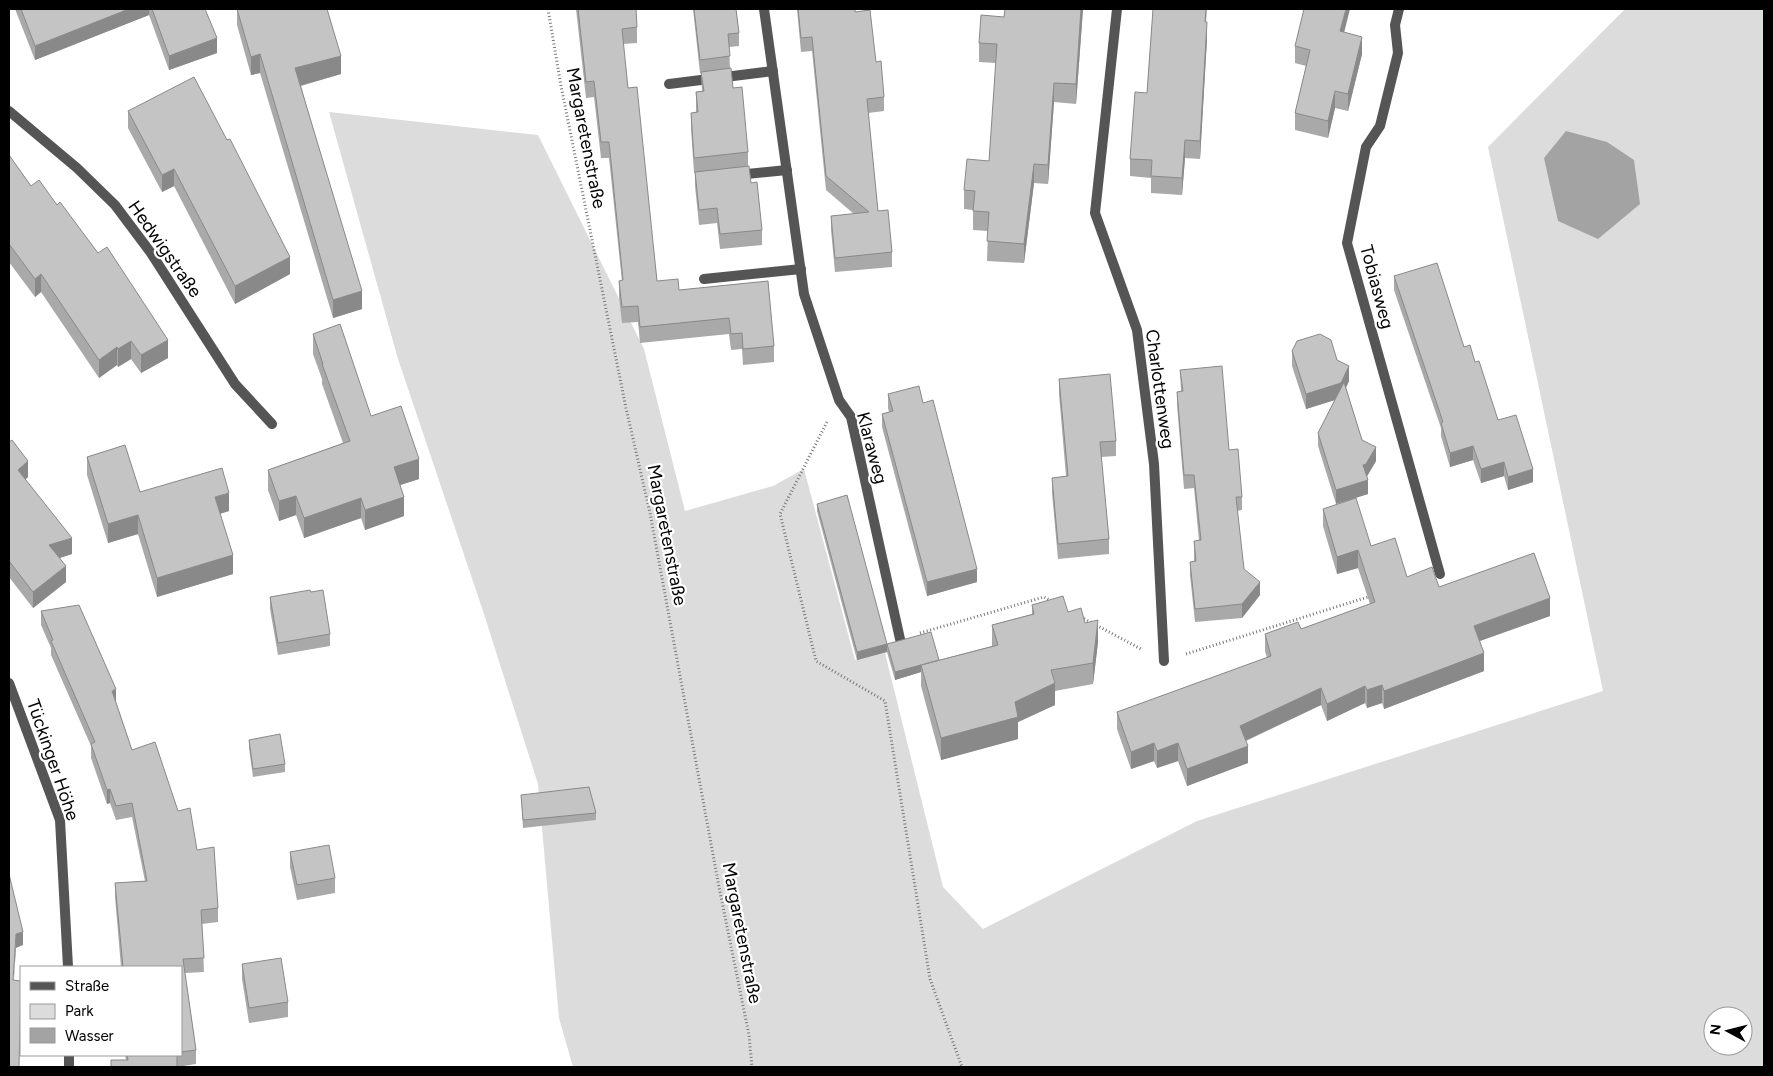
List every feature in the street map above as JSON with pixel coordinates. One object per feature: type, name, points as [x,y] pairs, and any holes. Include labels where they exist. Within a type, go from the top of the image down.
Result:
[{"type":"street","name":"Klaraweg","points":[[764,9],[804,294],[839,400],[851,417],[900,638]]},
{"type":"street","name":"Charlottenweg","points":[[1117,9],[1095,213],[1137,330],[1154,464],[1164,661]]},
{"type":"street","name":"Tobiasweg","points":[[1399,9],[1395,25],[1398,53],[1380,126],[1366,148],[1347,243],[1440,574]]},
{"type":"street","points":[[668,84],[773,71]]},
{"type":"street","name":"Hedwigstraße","points":[[9,111],[77,168],[115,205],[151,253],[235,384],[272,424]]},
{"type":"street","points":[[730,176],[787,170]]},
{"type":"street","points":[[704,279],[801,269]]},
{"type":"street","name":"Tückinger Höhe","points":[[9,684],[60,820],[68,966]]},
{"type":"path","name":"Margaretenstraße","points":[[548,9],[563,96],[620,379],[650,513],[719,888],[749,1035],[752,1067]]},
{"type":"path","points":[[839,400],[780,514],[816,661],[885,701],[930,979],[962,1067]]},
{"type":"path","points":[[1078,615],[1164,661],[1374,595]]},
{"type":"path","points":[[900,638],[1044,597],[1052,602]]},
{"type":"green space","points":[[1625,9],[1764,9],[1764,1067],[573,1067],[559,1018],[538,784],[483,611],[398,359],[329,112],[538,135],[644,349],[685,511],[773,486],[804,469],[855,660],[885,653],[943,887],[983,929],[1197,821],[1603,691],[1488,147]]},
{"type":"water","points":[[1566,131],[1607,142],[1634,160],[1640,204],[1598,239],[1558,221],[1544,158]]},
{"type":"building","points":[[21,9],[129,9],[35,46]]},
{"type":"building","points":[[152,9],[205,9],[217,38],[169,56]]},
{"type":"building","points":[[237,9],[327,9],[341,56],[295,68],[362,291],[333,300],[260,54],[251,57]]},
{"type":"building","points":[[578,9],[636,9],[637,27],[622,29],[628,88],[637,87],[657,281],[678,279],[679,290],[768,281],[774,346],[743,349],[742,333],[731,334],[729,318],[640,327],[638,306],[622,307],[619,281],[623,280],[609,142],[601,142],[594,81],[586,82]]},
{"type":"building","points":[[694,9],[736,9],[739,33],[728,34],[730,56],[700,60]]},
{"type":"building","points":[[798,9],[855,9],[855,12],[870,10],[876,62],[881,61],[884,97],[867,99],[878,211],[888,210],[892,252],[835,258],[831,216],[869,212],[826,176],[812,37],[801,38]]},
{"type":"building","points":[[1005,9],[1081,9],[1076,84],[1054,83],[1048,165],[1034,164],[1024,244],[987,241],[989,212],[973,211],[975,191],[964,190],[967,159],[989,161],[997,44],[979,43],[981,15],[1004,17]]},
{"type":"building","points":[[1153,9],[1206,9],[1205,22],[1207,22],[1200,141],[1185,140],[1182,178],[1151,176],[1152,160],[1130,159],[1135,92],[1147,93]]},
{"type":"building","points":[[1304,9],[1346,9],[1340,31],[1362,37],[1348,94],[1335,91],[1328,121],[1295,113],[1310,50],[1295,46]]},
{"type":"building","points":[[731,68],[733,88],[742,87],[748,152],[694,158],[691,113],[698,112],[696,92],[704,91],[701,72]]},
{"type":"building","points":[[194,77],[227,140],[230,139],[290,257],[235,286],[174,169],[162,175],[128,111]]},
{"type":"building","points":[[9,155],[31,186],[39,180],[57,205],[60,202],[98,253],[107,247],[168,340],[141,355],[131,341],[118,349],[117,347],[99,360],[41,274],[35,279],[9,244]]},
{"type":"building","points":[[749,166],[751,183],[757,182],[762,230],[720,234],[717,208],[699,210],[695,172]]},
{"type":"building","points":[[1437,263],[1464,347],[1470,345],[1475,362],[1479,361],[1498,420],[1516,415],[1533,469],[1508,477],[1504,462],[1481,469],[1473,446],[1450,453],[1441,423],[1443,422],[1394,276]]},
{"type":"building","points":[[340,324],[371,416],[401,406],[419,459],[394,467],[404,497],[365,510],[361,498],[304,518],[296,496],[279,501],[268,470],[350,441],[313,334]]},
{"type":"building","points":[[1320,334],[1331,340],[1337,360],[1349,366],[1341,383],[1306,394],[1292,351],[1297,341]]},
{"type":"building","points":[[1222,366],[1229,450],[1238,449],[1242,497],[1236,497],[1244,569],[1260,582],[1242,604],[1195,609],[1190,562],[1196,561],[1194,541],[1201,540],[1194,475],[1184,475],[1177,392],[1183,391],[1180,370]]},
{"type":"building","points":[[1110,374],[1116,441],[1100,442],[1109,539],[1058,544],[1052,478],[1068,476],[1059,379]]},
{"type":"building","points":[[1344,382],[1362,440],[1376,447],[1366,464],[1363,465],[1368,480],[1336,490],[1318,433]]},
{"type":"building","points":[[919,386],[923,403],[933,400],[977,569],[927,582],[882,414],[893,411],[888,394]]},
{"type":"building","points":[[12,440],[28,461],[18,470],[72,538],[49,545],[66,566],[33,592],[9,561],[9,442]]},
{"type":"building","points":[[125,445],[140,492],[222,468],[229,493],[215,497],[233,555],[157,578],[138,515],[108,524],[87,457]]},
{"type":"building","points":[[847,495],[887,644],[857,652],[817,504]]},
{"type":"building","points":[[1356,498],[1371,546],[1395,538],[1407,577],[1432,567],[1439,587],[1534,553],[1550,598],[1474,626],[1484,653],[1384,691],[1382,685],[1367,690],[1365,686],[1327,704],[1321,688],[1240,726],[1248,746],[1187,769],[1178,743],[1157,751],[1154,743],[1131,752],[1117,712],[1271,656],[1265,634],[1298,622],[1301,629],[1375,602],[1358,550],[1337,557],[1323,509]]},
{"type":"building","points":[[310,590],[311,592],[323,590],[330,634],[278,643],[270,597]]},
{"type":"building","points":[[1063,596],[1068,612],[1081,608],[1085,623],[1098,620],[1093,663],[1051,670],[1055,683],[1015,702],[1018,717],[941,738],[921,665],[998,645],[992,625],[1034,614],[1032,605]]},
{"type":"building","points":[[79,605],[116,689],[112,691],[132,750],[155,742],[178,811],[190,808],[197,850],[214,847],[218,908],[201,910],[204,958],[183,959],[196,1050],[182,1052],[182,966],[123,966],[115,883],[147,881],[132,803],[116,806],[110,789],[107,790],[91,744],[95,742],[51,641],[53,640],[41,611]]},
{"type":"building","points":[[931,632],[939,660],[895,672],[887,644]]},
{"type":"building","points":[[280,734],[285,764],[253,769],[249,740]]},
{"type":"building","points":[[589,787],[596,813],[523,820],[521,795]]},
{"type":"building","points":[[329,845],[335,878],[297,885],[290,852]]},
{"type":"building","points":[[9,874],[23,932],[16,934],[13,980],[20,981],[19,1067],[9,1067]]},
{"type":"building","points":[[281,958],[288,1002],[249,1008],[242,964]]},
{"type":"building","points":[[127,1056],[177,1056],[177,1067],[111,1067],[111,1060],[128,1060]]}]
